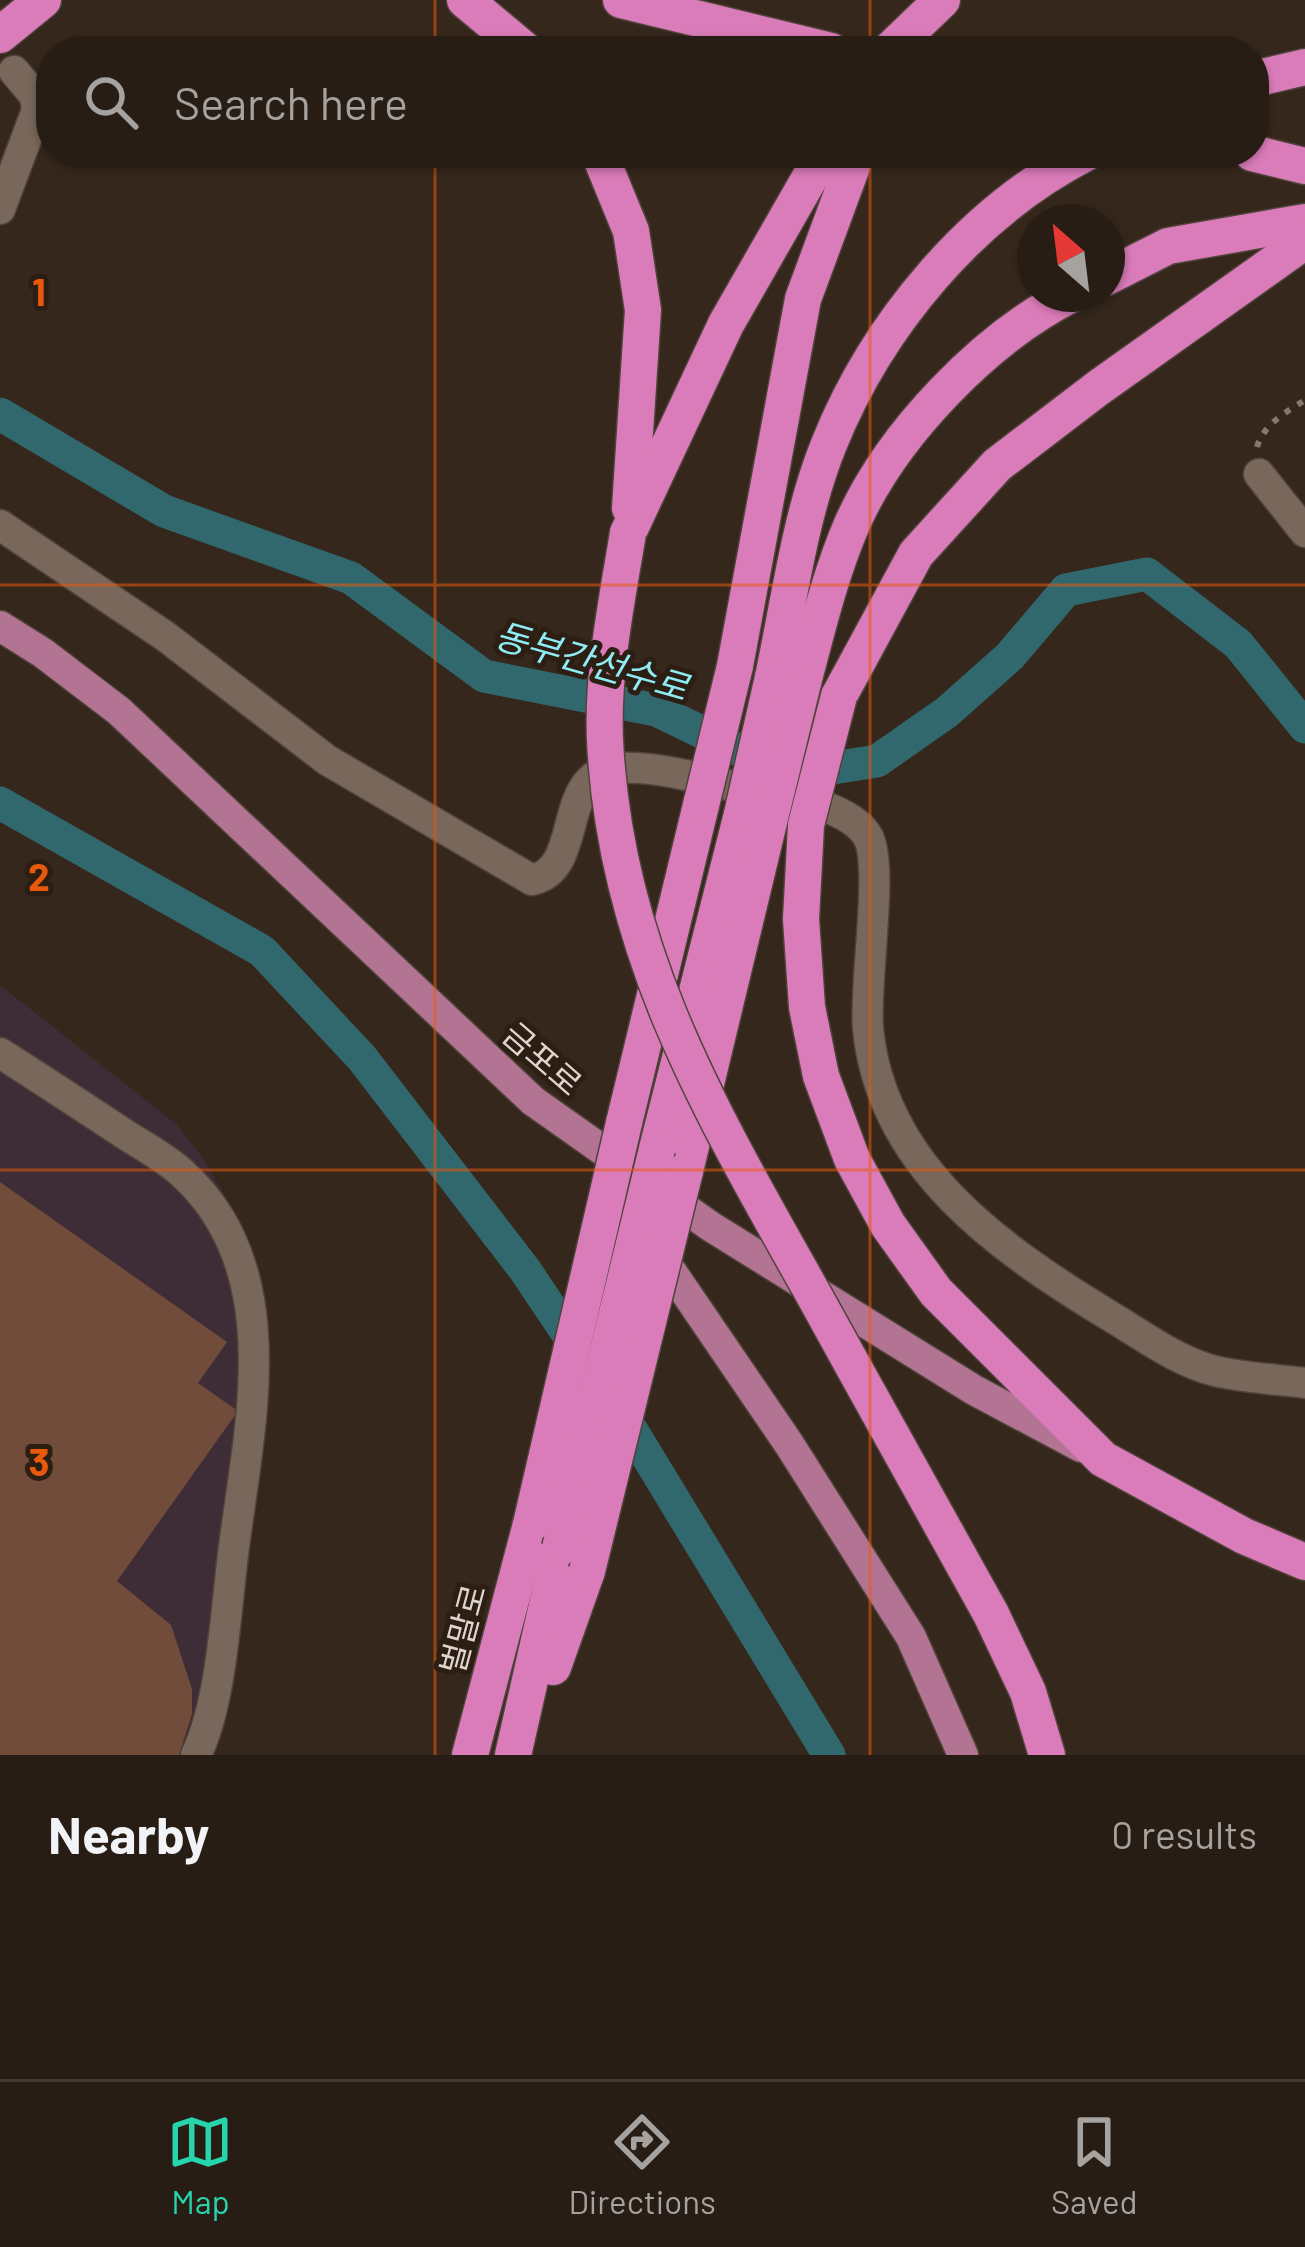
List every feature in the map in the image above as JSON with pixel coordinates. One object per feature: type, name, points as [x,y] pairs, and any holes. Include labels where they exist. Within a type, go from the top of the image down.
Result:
[{"type":"highway","points":[[2,33],[43,0]]},
{"type":"highway","points":[[465,0],[508,36]]},
{"type":"highway","points":[[620,0],[769,36]]},
{"type":"highway","points":[[905,36],[945,0]]},
{"type":"highway","points":[[924,36],[945,0]]},
{"type":"highway","points":[[1269,75],[1305,67]]},
{"type":"highway","points":[[1269,157],[1305,166]]},
{"type":"highway","points":[[605,168],[631,231],[643,310],[628,532],[613,627],[604,737],[621,871],[640,944],[667,1018],[738,1160],[991,1614],[1028,1692],[1046,1755]]},
{"type":"highway","points":[[628,532],[726,324],[836,168]]},
{"type":"highway","name":"벌말로","points":[[470,1755],[531,1524],[735,666],[803,299],[840,168]]},
{"type":"highway","points":[[518,1755],[574,1560],[788,680],[827,448],[854,388],[934,273],[1004,208],[1063,168]]},
{"type":"highway","points":[[1125,268],[1168,246],[1303,236]]},
{"type":"highway","points":[[1303,236],[997,465],[916,554],[839,696],[806,825],[801,919],[807,1007],[821,1076],[852,1160],[888,1225],[936,1292],[1102,1459],[1244,1536],[1305,1562]]},
{"type":"highway","points":[[788,680],[820,616],[853,523],[896,450],[957,380],[1003,338],[1044,312]]},
{"type":"highway","points":[[1244,1536],[1305,1583]]},
{"type":"main road","name":"금포로","points":[[0,626],[43,652],[119,711],[533,1101],[710,1226],[974,1390],[1102,1459]]},
{"type":"main road","points":[[533,1101],[645,1233],[778,1426],[911,1637],[962,1755]]},
{"type":"street","points":[[14,71],[36,101]]},
{"type":"street","points":[[0,209],[36,115]]},
{"type":"street","points":[[1259,474],[1305,532]]},
{"type":"street","points":[[0,525],[165,636],[326,760],[532,880],[546,878],[556,867],[583,785],[606,771],[670,772],[829,808],[857,824],[875,854],[867,992],[874,1061],[897,1127],[935,1184],[1021,1257],[1159,1345],[1211,1370],[1305,1383]]},
{"type":"street","points":[[0,1053],[181,1172],[213,1207],[225,1229],[250,1300],[255,1360],[250,1425],[213,1699],[196,1755]]},
{"type":"path","points":[[1259,474],[1255,454],[1260,437],[1277,418],[1305,400]]},
{"type":"shaded area","points":[[0,985],[176,1124],[231,1206],[258,1284],[207,1755],[0,1755]]},
{"type":"building","points":[[0,1182],[227,1342],[198,1383],[238,1411],[117,1581],[171,1625],[192,1689],[192,1714],[179,1755],[0,1755]]},
{"type":"waterway","name":"동부간선수로","points":[[0,414],[164,511],[351,578],[484,676],[656,710],[772,766],[820,770],[877,761],[947,712],[1010,656],[1066,590],[1147,574],[1238,644],[1305,727]]},
{"type":"waterway","name":"동부간선수로","points":[[0,803],[262,951],[362,1058],[525,1270],[582,1355]]},
{"type":"waterway","name":"동부간선수로","points":[[615,1403],[829,1755]]}]
